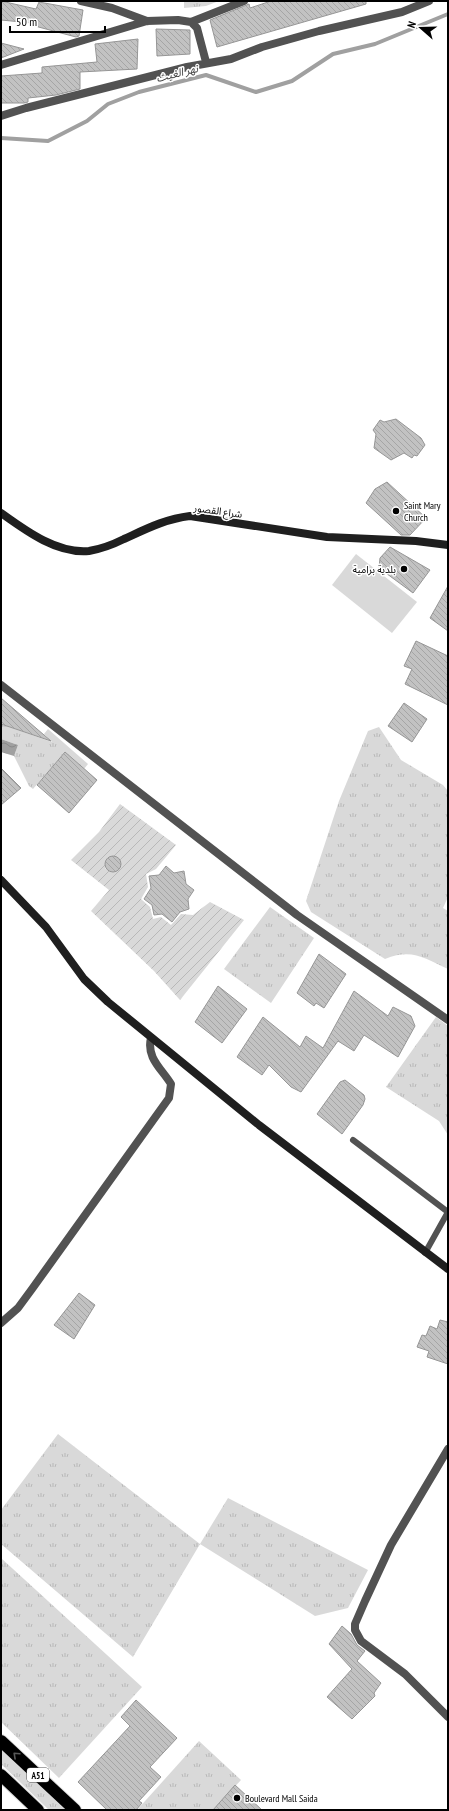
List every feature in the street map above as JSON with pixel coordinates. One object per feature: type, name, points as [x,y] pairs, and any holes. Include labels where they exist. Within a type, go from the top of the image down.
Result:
[{"type":"highway","name":"A51","points":[[1,1741],[75,1810]]},
{"type":"highway","name":"A51","points":[[1,1775],[38,1810]]},
{"type":"main road","name":"شراع القصور","points":[[1,513],[39,538],[76,550],[97,549],[172,518],[190,516],[328,537],[447,543]]},
{"type":"main road","points":[[1,880],[46,927],[84,979],[108,1002],[266,1130],[425,1253],[448,1269]]},
{"type":"street","points":[[81,1],[112,8],[147,22]]},
{"type":"street","points":[[1,64],[147,22],[178,20],[191,22],[244,1]]},
{"type":"street","points":[[1,116],[26,108],[206,62],[231,59],[262,47],[402,12],[430,1]]},
{"type":"street","points":[[191,22],[197,28],[206,62]]},
{"type":"street","points":[[1,685],[297,915],[448,1020]]},
{"type":"street","points":[[1,1323],[18,1308],[169,1098],[171,1084],[152,1057],[149,1046],[151,1038]]},
{"type":"street","points":[[448,1449],[391,1546],[364,1601],[355,1624],[355,1630],[361,1641],[405,1674],[448,1717]]},
{"type":"lane","points":[[353,1140],[448,1212],[425,1253]]},
{"type":"green space","points":[[184,1],[219,1],[206,6],[184,8]]},
{"type":"green space","points":[[356,554],[417,602],[392,633],[332,585]]},
{"type":"green space","points":[[1,724],[52,742],[44,734],[48,729],[88,764],[84,769],[65,752],[33,789],[29,786],[14,756],[18,745],[1,739]]},
{"type":"green space","points":[[379,727],[401,760],[443,785],[448,791],[448,897],[443,908],[448,911],[448,969],[425,958],[410,954],[403,954],[385,959],[311,912],[306,901],[339,801],[368,731]]},
{"type":"green space","points":[[120,804],[176,845],[156,869],[146,874],[148,887],[141,899],[150,907],[153,919],[161,917],[171,925],[181,914],[193,915],[210,902],[244,920],[180,1000],[154,971],[91,911],[109,890],[71,860],[99,832]],"holes":[[[108,857],[115,857],[120,860],[121,866],[115,872],[110,872],[105,868],[105,862]]]},
{"type":"green space","points":[[270,907],[314,938],[271,1003],[224,969]]},
{"type":"green space","points":[[436,1017],[448,1026],[448,1135],[439,1121],[386,1087]]},
{"type":"green space","points":[[58,1434],[200,1544],[133,1657],[1,1544],[1,1510]]},
{"type":"green space","points":[[228,1498],[368,1570],[348,1608],[315,1616],[200,1544]]},
{"type":"green space","points":[[1,1558],[142,1687],[59,1778],[1,1722]]},
{"type":"green space","points":[[199,1741],[241,1780],[213,1810],[137,1810]]},
{"type":"green space","points":[[1,1749],[66,1810],[49,1810],[1,1764]]},
{"type":"water","points":[[1,739],[18,745],[14,756],[1,752]]},
{"type":"building","points":[[1,1],[36,9],[39,2],[83,10],[79,36],[76,37],[31,25],[32,23],[1,20]]},
{"type":"building","points":[[271,1],[366,1],[366,4],[217,47],[210,20],[249,4],[250,8]]},
{"type":"building","points":[[156,29],[190,30],[190,54],[157,56]]},
{"type":"building","points":[[138,39],[137,69],[80,72],[80,89],[56,95],[28,98],[28,102],[24,103],[1,103],[1,76],[42,73],[42,67],[97,62],[95,44]]},
{"type":"building","points":[[1,43],[24,49],[1,58]]},
{"type":"building","points":[[396,419],[421,438],[425,445],[417,456],[414,455],[412,458],[404,453],[391,460],[374,448],[376,434],[373,430],[380,420],[384,422]]},
{"type":"building","name":"Saint Mary Church","points":[[387,482],[426,518],[410,535],[401,535],[366,503],[375,489]]},
{"type":"building","name":"بلدية برامية","points":[[390,547],[430,570],[413,593],[379,568],[380,558]]},
{"type":"building","points":[[448,586],[448,631],[430,618]]},
{"type":"building","points":[[416,641],[448,656],[448,705],[405,684],[412,669],[404,666]]},
{"type":"building","points":[[1,698],[51,741],[1,724]]},
{"type":"building","points":[[404,703],[427,719],[412,742],[388,726]]},
{"type":"building","points":[[65,752],[97,780],[69,813],[37,785]]},
{"type":"building","points":[[1,768],[21,788],[1,805]]},
{"type":"building","points":[[113,856],[119,858],[121,864],[119,870],[113,872],[107,870],[105,864],[107,858]]},
{"type":"building","points":[[166,866],[174,873],[184,871],[186,884],[194,890],[188,899],[189,909],[180,912],[172,922],[162,914],[154,915],[152,905],[144,899],[151,888],[149,876],[159,875]]},
{"type":"building","points":[[319,954],[346,974],[324,1008],[316,1003],[314,1006],[297,993]]},
{"type":"building","points":[[218,986],[247,1009],[222,1043],[195,1022]]},
{"type":"building","points":[[354,991],[388,1016],[393,1007],[411,1016],[415,1026],[398,1057],[364,1035],[354,1051],[338,1041],[301,1092],[291,1087],[269,1065],[262,1075],[237,1057],[263,1017],[300,1047],[306,1036],[323,1048]]},
{"type":"building","points":[[345,1080],[364,1095],[365,1099],[363,1105],[342,1134],[317,1114],[340,1082]]},
{"type":"building","points":[[79,1293],[95,1305],[74,1339],[54,1325]]},
{"type":"building","points":[[440,1320],[448,1322],[448,1364],[427,1357],[429,1351],[417,1347],[422,1335],[426,1336],[430,1326],[437,1329]]},
{"type":"building","points":[[342,1626],[351,1634],[357,1645],[365,1651],[357,1661],[381,1683],[374,1693],[375,1696],[352,1719],[327,1697],[352,1669],[329,1644]]},
{"type":"building","points":[[136,1700],[177,1738],[150,1767],[161,1777],[139,1801],[142,1803],[136,1810],[107,1810],[78,1782],[130,1726],[121,1717]]},
{"type":"building","name":"Boulevard Mall Saida","points":[[235,1785],[262,1810],[213,1810]]},
{"type":"waterway","name":"نهر الغيث","points":[[1,138],[48,141],[87,121],[108,104],[139,92],[206,75],[256,92],[292,81],[333,54],[375,44],[448,14]]},
{"type":"place","name":"Saint Mary Church","points":[[396,511]]},
{"type":"place","name":"بلدية برامية","points":[[404,569]]},
{"type":"place","name":"Boulevard Mall Saida","points":[[237,1798]]}]
